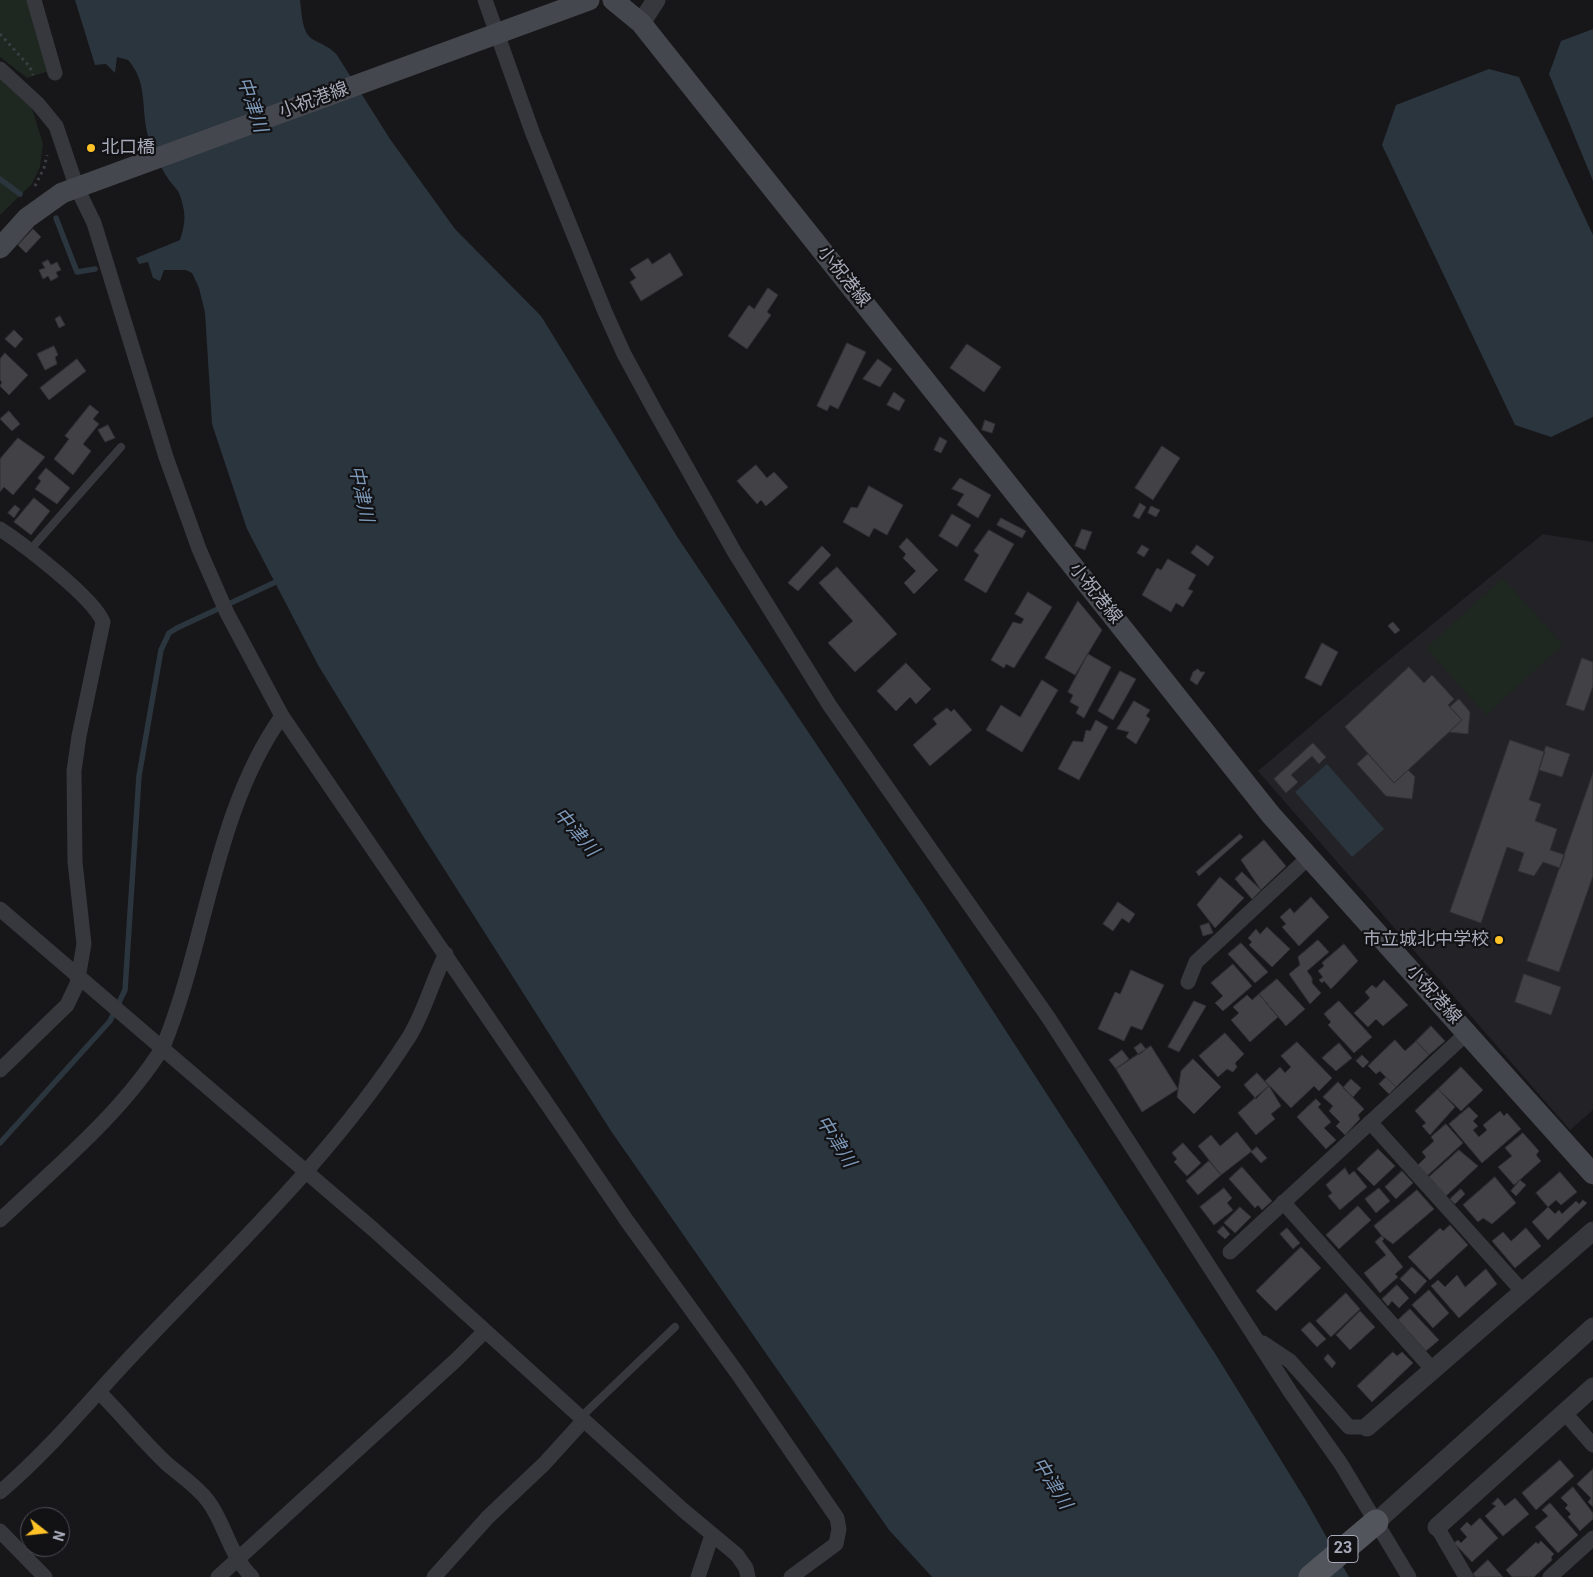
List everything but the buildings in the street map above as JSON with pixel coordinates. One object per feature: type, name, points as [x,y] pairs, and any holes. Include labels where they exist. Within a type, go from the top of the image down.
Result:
[{"type":"main road","name":"小祝港線","points":[[0,248],[38,208],[62,193],[588,0]]},
{"type":"main road","name":"小祝港線","points":[[613,0],[640,23],[1271,815],[1593,1174]]},
{"type":"main road","name":"23","points":[[1311,1577],[1376,1522]]},
{"type":"street","points":[[34,0],[55,73]]},
{"type":"street","points":[[486,0],[491,36],[521,102],[586,268],[624,354],[735,553],[830,706],[1048,1017],[1291,1393],[1341,1464],[1409,1577]]},
{"type":"street","points":[[640,23],[656,0]]},
{"type":"street","points":[[0,69],[50,117],[61,136],[83,185],[166,457],[199,549],[227,614],[282,716],[627,1221],[738,1374],[834,1513],[838,1523],[836,1544],[791,1577]]},
{"type":"street","points":[[0,529],[30,550],[95,608],[103,622],[79,736],[74,771],[75,862],[84,934],[78,978],[74,993],[67,1005],[0,1070]]},
{"type":"street","points":[[0,1220],[96,1130],[162,1050],[170,1029],[240,793],[269,734],[282,716]]},
{"type":"street","points":[[1188,982],[1196,962],[1309,857]]},
{"type":"street","points":[[0,909],[162,1050],[306,1170],[582,1419],[737,1555],[746,1568],[748,1577]]},
{"type":"street","points":[[0,1492],[208,1278],[359,1109],[420,1018],[436,974],[446,954]]},
{"type":"street","points":[[1230,1252],[1467,1033]]},
{"type":"street","points":[[1370,1122],[1523,1292]]},
{"type":"street","points":[[1283,1202],[1434,1370]]},
{"type":"street","points":[[1258,1340],[1290,1361],[1349,1427],[1367,1427],[1593,1231]]},
{"type":"street","points":[[1376,1522],[1593,1327]]},
{"type":"street","points":[[218,1577],[456,1360],[485,1331]]},
{"type":"street","points":[[1466,1577],[1437,1527],[1593,1387]]},
{"type":"street","points":[[99,1392],[166,1463],[194,1485],[207,1499],[238,1559],[252,1577]]},
{"type":"street","points":[[1564,1412],[1593,1445]]},
{"type":"street","points":[[434,1577],[488,1517],[544,1464],[582,1419]]},
{"type":"street","points":[[0,1532],[45,1577]]},
{"type":"street","points":[[698,1577],[712,1535]]},
{"type":"street","points":[[1550,1577],[1593,1538]]},
{"type":"lane","points":[[30,550],[121,448]]},
{"type":"lane","points":[[582,1419],[675,1327]]},
{"type":"path","points":[[0,34],[30,68],[35,82]]},
{"type":"path","points":[[34,189],[44,168],[48,149]]},
{"type":"shaded area","points":[[0,0],[30,0],[52,70],[27,78],[0,57]]},
{"type":"shaded area","points":[[0,78],[32,108],[43,144],[40,167],[32,184],[0,215]]},
{"type":"shaded area","name":"市立城北中学校","points":[[1543,534],[1593,542],[1593,1110],[1570,1130],[1258,771],[1380,667]]},
{"type":"shaded area","points":[[1503,578],[1563,645],[1486,715],[1426,648]]},
{"type":"water","name":"中津川","points":[[75,0],[300,0],[304,28],[307,33],[314,40],[337,55],[390,139],[455,229],[541,316],[678,538],[925,906],[1216,1355],[1305,1499],[1349,1577],[932,1577],[889,1530],[611,1131],[418,828],[318,665],[247,529],[212,424],[205,313],[199,288],[192,273],[186,270],[164,270],[160,281],[153,278],[148,262],[139,264],[136,258],[180,240],[184,219],[180,195],[162,168],[149,139],[139,78],[128,60],[117,57],[115,73],[106,64],[95,65]]},
{"type":"water","points":[[1593,29],[1593,181],[1549,74],[1561,41]]},
{"type":"water","points":[[1489,69],[1519,77],[1593,235],[1593,417],[1551,437],[1515,425],[1382,145],[1396,105]]},
{"type":"water","points":[[1327,764],[1384,829],[1352,857],[1295,792]]},
{"type":"waterway","points":[[0,179],[20,194]]},
{"type":"waterway","points":[[56,218],[77,272],[95,269]]},
{"type":"waterway","points":[[0,1143],[110,1021],[125,990],[139,776],[161,650],[169,633],[280,580]]},
{"type":"place","name":"北口橋","points":[[91,148]]},
{"type":"place","name":"市立城北中学校","points":[[1499,940]]}]
